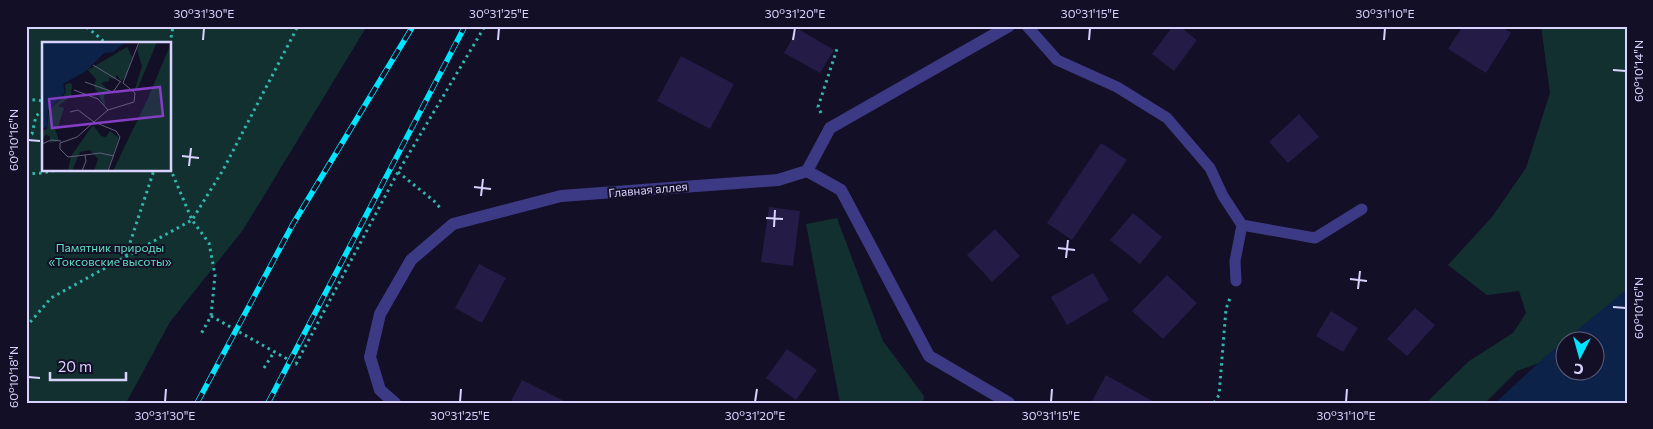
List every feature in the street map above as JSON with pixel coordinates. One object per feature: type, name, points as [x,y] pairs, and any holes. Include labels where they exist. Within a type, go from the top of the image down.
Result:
[{"type":"street","points":[[1008,26],[830,128],[807,171],[841,190],[929,356],[1009,403]]},
{"type":"street","name":"Главная аллея","points":[[395,403],[380,390],[370,357],[380,314],[411,260],[453,224],[561,196],[778,180],[807,171]]},
{"type":"lane","points":[[1028,26],[1057,60],[1117,87],[1167,118],[1210,168],[1223,196],[1242,224],[1235,261],[1236,281]]},
{"type":"lane","points":[[1242,224],[1315,238],[1362,209]]},
{"type":"path","points":[[80,26],[88,28],[104,42]]},
{"type":"path","points":[[170,42],[173,26]]},
{"type":"path","points":[[26,327],[50,298],[192,220],[222,170],[298,26]]},
{"type":"path","points":[[211,316],[296,364],[398,172],[485,26]]},
{"type":"path","points":[[830,128],[818,107],[837,49]]},
{"type":"path","points":[[26,99],[42,101]]},
{"type":"path","points":[[26,137],[32,134],[36,116],[42,111]]},
{"type":"path","points":[[171,170],[192,220],[209,244],[215,275],[211,316],[201,334]]},
{"type":"path","points":[[26,174],[51,171]]},
{"type":"path","points":[[126,256],[154,171]]},
{"type":"path","points":[[398,172],[434,201],[453,224]]},
{"type":"path","points":[[1214,403],[1219,395],[1226,310],[1236,281]]},
{"type":"path","points":[[264,368],[274,352]]},
{"type":"green space","name":"Памятник природы «Токсовские высоты»","points":[[26,26],[367,26],[243,230],[170,322],[126,403],[26,403]]},
{"type":"green space","points":[[1541,26],[1627,26],[1627,295],[1579,332],[1556,332],[1556,352],[1548,360],[1517,371],[1485,403],[1426,403],[1469,361],[1513,333],[1526,313],[1519,291],[1487,295],[1448,265],[1492,217],[1526,168],[1550,93]]},
{"type":"green space","points":[[837,218],[883,341],[924,396],[923,403],[840,403],[806,224]]},
{"type":"water","points":[[1627,289],[1627,403],[1495,403],[1556,348],[1556,382],[1606,382],[1606,332],[1575,332]]},
{"type":"building","points":[[1173,26],[1179,26],[1197,40],[1174,71],[1152,54]]},
{"type":"building","points":[[1463,26],[1501,26],[1511,33],[1486,73],[1448,49]]},
{"type":"building","points":[[798,29],[834,50],[820,73],[784,53]]},
{"type":"building","points":[[681,56],[734,84],[710,129],[657,101]]},
{"type":"building","points":[[1299,114],[1319,137],[1288,163],[1269,142]]},
{"type":"building","points":[[1101,143],[1127,160],[1072,240],[1047,223]]},
{"type":"building","points":[[769,207],[800,211],[793,266],[761,262]]},
{"type":"building","points":[[1133,213],[1162,237],[1140,264],[1110,240]]},
{"type":"building","points":[[995,229],[1020,256],[992,282],[967,255]]},
{"type":"building","points":[[479,264],[506,278],[482,323],[455,308]]},
{"type":"building","points":[[1093,273],[1109,300],[1067,325],[1051,297]]},
{"type":"building","points":[[1167,275],[1197,303],[1163,339],[1132,311]]},
{"type":"building","points":[[1415,308],[1435,325],[1407,356],[1387,339]]},
{"type":"building","points":[[1331,311],[1358,328],[1343,352],[1316,336]]},
{"type":"building","points":[[787,349],[817,370],[796,400],[766,378]]},
{"type":"building","points":[[1106,375],[1156,403],[1091,403]]},
{"type":"building","points":[[522,380],[568,403],[510,403]]},
{"type":"railway","points":[[197,403],[293,224],[413,26]]},
{"type":"railway","points":[[268,403],[465,26]]}]
